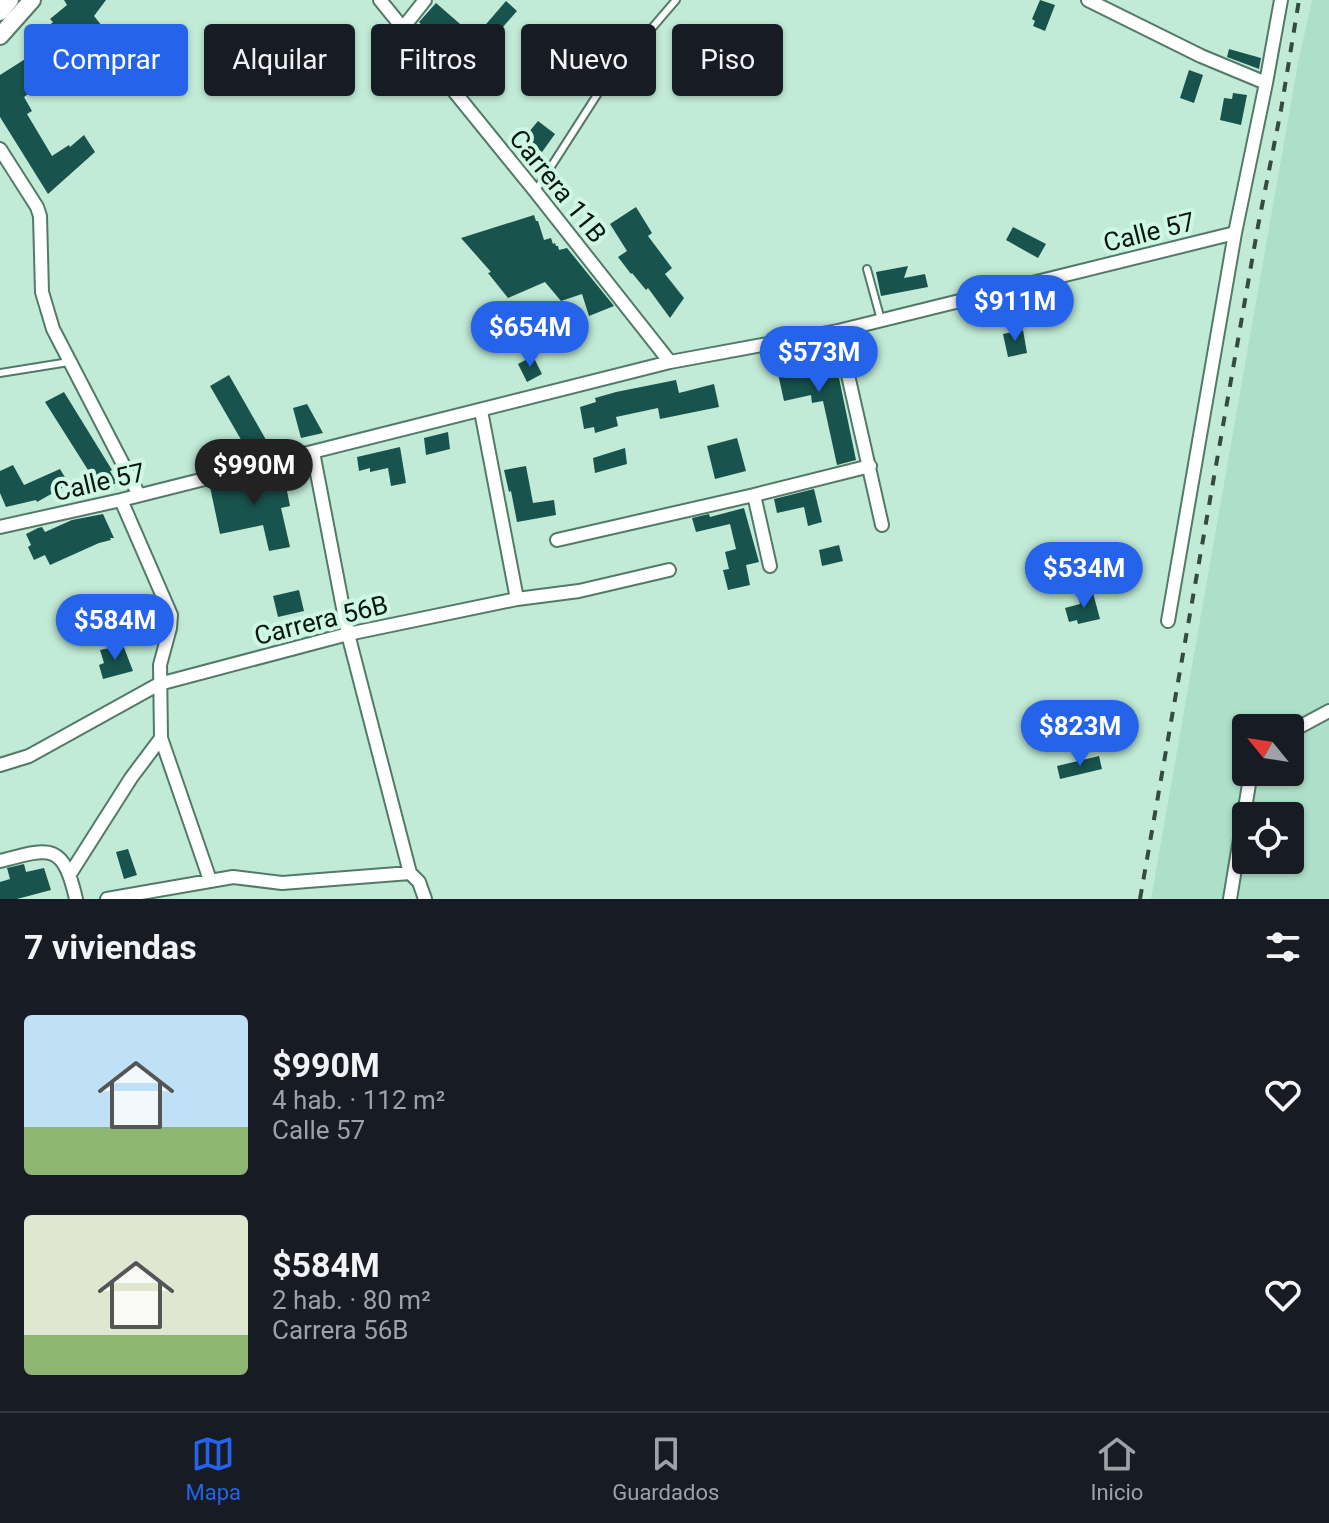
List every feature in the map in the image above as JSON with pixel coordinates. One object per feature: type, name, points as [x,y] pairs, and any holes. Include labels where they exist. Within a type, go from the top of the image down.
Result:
[{"type":"main road","points":[[0,12],[10,0]]},
{"type":"main road","points":[[0,36],[32,0]]},
{"type":"street","name":"Carrera 11B","points":[[380,0],[398,24]]},
{"type":"street","points":[[406,24],[425,0]]},
{"type":"street","points":[[1088,0],[1201,56],[1266,83]]},
{"type":"street","points":[[1168,621],[1235,233],[1281,0]]},
{"type":"street","name":"Carrera 11B","points":[[457,96],[670,362]]},
{"type":"street","points":[[0,149],[40,216],[42,292],[53,329],[139,495]]},
{"type":"street","name":"Calle 57","points":[[0,527],[121,500],[670,362],[838,331],[1235,233]]},
{"type":"street","points":[[838,331],[882,525]]},
{"type":"street","points":[[481,411],[517,599]]},
{"type":"street","points":[[313,452],[348,634],[410,873],[419,882],[425,899]]},
{"type":"street","points":[[557,540],[870,466]]},
{"type":"street","points":[[754,495],[770,566]]},
{"type":"street","points":[[121,500],[171,615],[160,665],[161,738],[210,880]]},
{"type":"street","name":"Carrera 56B","points":[[0,765],[29,756],[159,684],[348,634],[517,599],[579,591],[669,570]]},
{"type":"street","points":[[1304,724],[1329,711]]},
{"type":"street","points":[[70,874],[131,778],[161,738]]},
{"type":"street","points":[[1230,899],[1249,786]]},
{"type":"street","points":[[0,861],[38,851],[49,852],[61,861],[70,874],[76,899]]},
{"type":"street","points":[[107,899],[233,877],[282,883],[410,873]]},
{"type":"lane","points":[[535,191],[604,84],[676,0]]},
{"type":"lane","points":[[867,269],[881,321]]},
{"type":"lane","points":[[0,373],[69,362]]},
{"type":"shaded area","points":[[1312,0],[1329,0],[1329,899],[1151,899],[1298,63]]},
{"type":"building","points":[[64,0],[106,0],[94,16],[100,24],[51,24],[53,22],[50,19],[67,5]]},
{"type":"building","points":[[1040,0],[1055,5],[1045,31],[1033,26],[1035,21],[1032,19]]},
{"type":"building","points":[[506,1],[517,11],[505,25],[486,24]]},
{"type":"building","points":[[436,3],[460,24],[421,24],[419,22]]},
{"type":"building","points":[[1229,49],[1261,58],[1259,69],[1227,57]]},
{"type":"building","points":[[24,60],[24,97],[32,111],[27,114],[52,156],[84,135],[95,152],[48,194],[0,117],[0,75]]},
{"type":"building","points":[[1189,70],[1203,75],[1194,103],[1180,98]]},
{"type":"building","points":[[1233,93],[1247,95],[1241,125],[1220,120],[1224,98],[1232,99]]},
{"type":"building","points":[[538,121],[555,134],[542,152],[524,138]]},
{"type":"building","points":[[636,207],[652,233],[648,236],[672,268],[665,274],[684,298],[670,318],[648,288],[646,290],[618,257],[627,251],[610,224]]},
{"type":"building","points":[[534,215],[544,240],[551,238],[559,250],[567,248],[614,306],[589,316],[582,294],[561,301],[545,282],[508,298],[488,273],[491,272],[461,238]]},
{"type":"building","points":[[1013,227],[1046,244],[1038,258],[1006,240]]},
{"type":"building","points":[[908,266],[904,278],[925,274],[928,287],[881,296],[876,272]]},
{"type":"building","points":[[1023,330],[1027,353],[1008,357],[1003,334]]},
{"type":"building","points":[[868,341],[873,365],[856,369],[850,345]]},
{"type":"building","points":[[833,349],[856,460],[837,465],[823,401],[812,403],[811,395],[784,401],[775,360]]},
{"type":"building","points":[[533,356],[542,374],[527,382],[518,364]]},
{"type":"building","points":[[229,375],[269,445],[247,450],[210,386]]},
{"type":"building","points":[[676,380],[679,393],[714,384],[719,407],[660,419],[658,408],[616,417],[618,426],[595,433],[594,427],[584,429],[580,407],[596,402],[595,398]]},
{"type":"building","points":[[64,392],[117,483],[100,489],[45,402]]},
{"type":"building","points":[[307,404],[323,433],[301,438],[293,408]]},
{"type":"building","points":[[448,432],[450,449],[426,455],[424,438]]},
{"type":"building","points":[[737,438],[746,471],[715,479],[707,446]]},
{"type":"building","points":[[400,447],[406,483],[391,486],[388,468],[359,471],[357,457]]},
{"type":"building","points":[[625,448],[627,464],[595,473],[593,458]]},
{"type":"building","points":[[13,465],[24,485],[60,469],[69,484],[37,502],[6,507],[0,493],[0,471]]},
{"type":"building","points":[[526,466],[533,503],[554,500],[556,515],[517,522],[504,470]]},
{"type":"building","points":[[283,471],[290,506],[281,508],[290,547],[269,551],[263,525],[220,534],[210,487]]},
{"type":"building","points":[[814,489],[822,522],[808,526],[804,507],[777,513],[774,499]]},
{"type":"building","points":[[744,508],[759,562],[746,565],[750,585],[728,590],[723,570],[729,569],[725,552],[736,549],[730,524],[696,532],[692,518],[709,514],[710,517]]},
{"type":"building","points":[[103,514],[114,538],[111,540],[50,565],[45,555],[34,560],[26,534],[42,527],[45,532],[72,520]]},
{"type":"building","points":[[839,545],[843,561],[822,566],[819,550]]},
{"type":"building","points":[[299,590],[304,611],[278,617],[273,596]]},
{"type":"building","points":[[1093,593],[1100,619],[1078,624],[1077,620],[1069,622],[1065,608],[1080,604],[1078,597]]},
{"type":"building","points":[[123,645],[133,671],[103,679],[99,665],[104,663],[100,650]]},
{"type":"building","points":[[1099,756],[1102,769],[1060,779],[1057,766]]},
{"type":"building","points":[[128,849],[137,875],[124,879],[116,852]]},
{"type":"building","points":[[24,864],[26,872],[44,868],[51,890],[17,899],[0,899],[0,882],[10,879],[7,868]]},
{"type":"railway","points":[[1140,899],[1299,0]]}]
